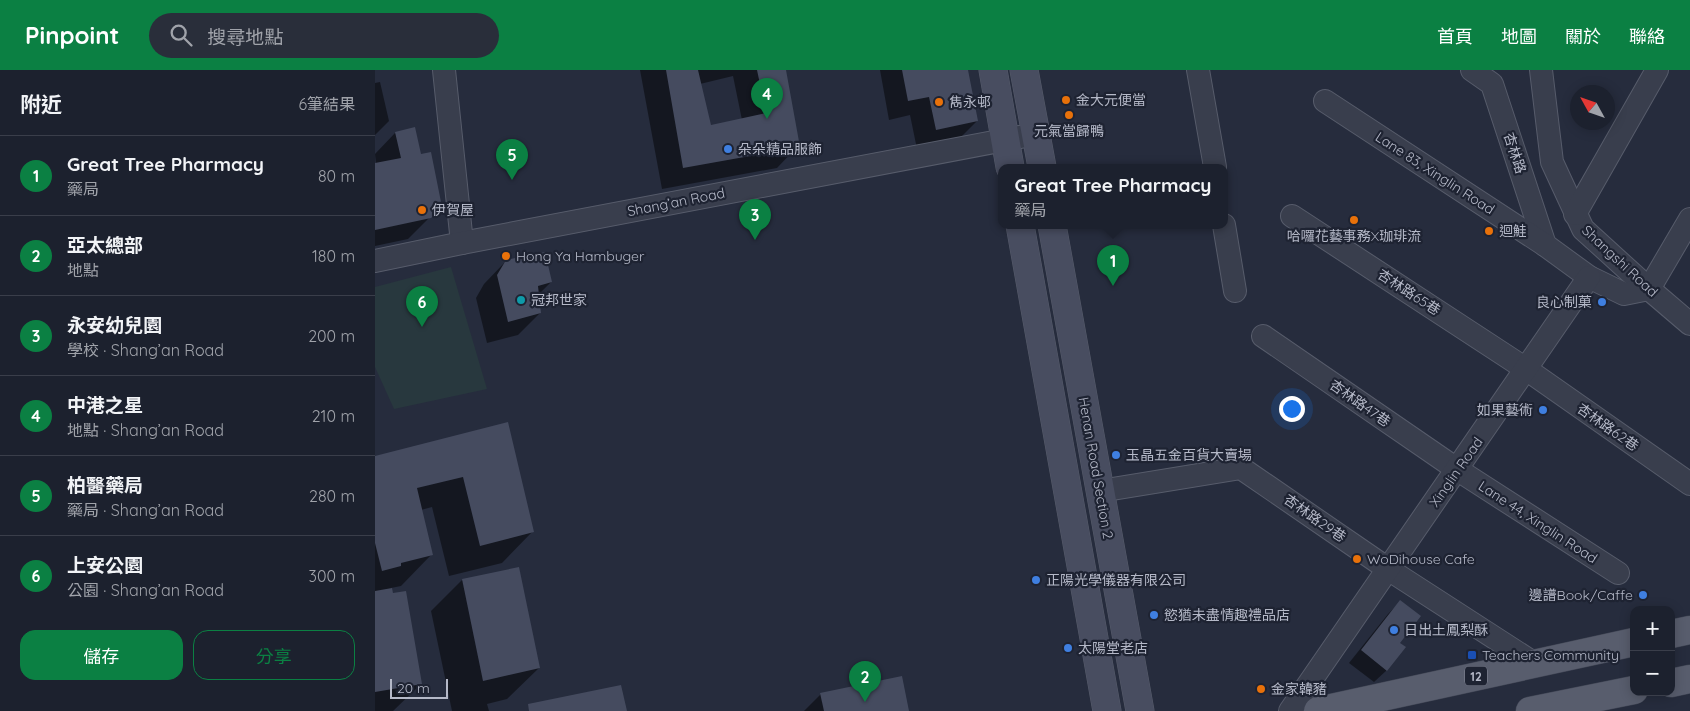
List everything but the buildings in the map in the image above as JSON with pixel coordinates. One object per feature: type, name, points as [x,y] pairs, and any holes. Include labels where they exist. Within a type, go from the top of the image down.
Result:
[{"type":"main road","points":[[1675,633],[1690,630]]},
{"type":"main road","name":"12","points":[[1318,711],[1630,643]]},
{"type":"main road","points":[[1675,682],[1690,679]]},
{"type":"main road","points":[[1530,711],[1630,691]]},
{"type":"street","points":[[444,70],[462,243]]},
{"type":"street","points":[[993,70],[1009,164]]},
{"type":"street","points":[[1024,70],[1041,164]]},
{"type":"street","points":[[1198,70],[1214,164]]},
{"type":"street","name":"杏林路","points":[[1472,70],[1492,84],[1545,245]]},
{"type":"street","name":"Shangshi Road","points":[[1541,70],[1551,162],[1583,229],[1690,324]]},
{"type":"street","points":[[1575,214],[1657,70]]},
{"type":"street","name":"Lane 83, Xinglin Road","points":[[1325,101],[1545,245]]},
{"type":"street","name":"Shang’an Road","points":[[375,261],[1036,134]]},
{"type":"street","name":"杏林路65巷","points":[[1292,216],[1526,369]]},
{"type":"street","points":[[1545,245],[1589,277],[1624,294],[1649,289],[1690,219]]},
{"type":"street","points":[[1021,229],[1107,711]]},
{"type":"street","name":"Henan Road Section 2","points":[[1053,229],[1140,711]]},
{"type":"street","points":[[1225,229],[1235,291]]},
{"type":"street","name":"Xinglin Road","points":[[1291,711],[1589,277]]},
{"type":"street","name":"杏林路47巷","points":[[1263,336],[1458,470]]},
{"type":"street","name":"杏林路62巷","points":[[1526,369],[1690,484]]},
{"type":"street","name":"杏林路29巷","points":[[1100,491],[1241,468],[1388,569],[1535,664]]},
{"type":"street","name":"Lane 44, Xinglin Road","points":[[1458,470],[1618,573]]},
{"type":"shaded area","points":[[451,267],[487,389],[394,409],[375,367],[375,287]]},
{"type":"place","name":"金大元便當","points":[[1066,100]]},
{"type":"place","name":"雋永邨","points":[[939,102]]},
{"type":"place","name":"元氣當歸鴨","points":[[1069,115]]},
{"type":"place","name":"中港之星","points":[[767,119]]},
{"type":"place","name":"朵朵精品服飾","points":[[728,149]]},
{"type":"place","name":"柏醫藥局","points":[[512,180]]},
{"type":"place","name":"伊賀屋","points":[[422,210]]},
{"type":"place","name":"哈囉花藝事務X珈琲流","points":[[1354,220]]},
{"type":"place","name":"迴鮭","points":[[1489,231]]},
{"type":"place","name":"永安幼兒園","points":[[755,240]]},
{"type":"place","name":"Hong Ya Hambuger","points":[[506,256]]},
{"type":"place","name":"Great Tree Pharmacy","points":[[1113,286]]},
{"type":"place","name":"冠邦世家","points":[[521,300]]},
{"type":"place","name":"良心制菓","points":[[1602,302]]},
{"type":"place","name":"上安公園","points":[[422,327]]},
{"type":"place","name":"如果藝術","points":[[1543,410]]},
{"type":"place","name":"玉晶五金百貨大賣場","points":[[1116,455]]},
{"type":"place","name":"WoDihouse Cafe","points":[[1357,559]]},
{"type":"place","name":"正陽光學儀器有限公司","points":[[1036,580]]},
{"type":"place","name":"邊譜Book/Caffe","points":[[1643,595]]},
{"type":"place","name":"慾猶未盡情趣禮品店","points":[[1154,615]]},
{"type":"place","name":"日出土鳳梨酥","points":[[1394,630]]},
{"type":"place","name":"太陽堂老店","points":[[1068,648]]},
{"type":"place","name":"Teachers Community","points":[[1472,655]]},
{"type":"place","name":"金家韓豬","points":[[1261,689]]},
{"type":"place","name":"亞太總部","points":[[865,702]]}]
